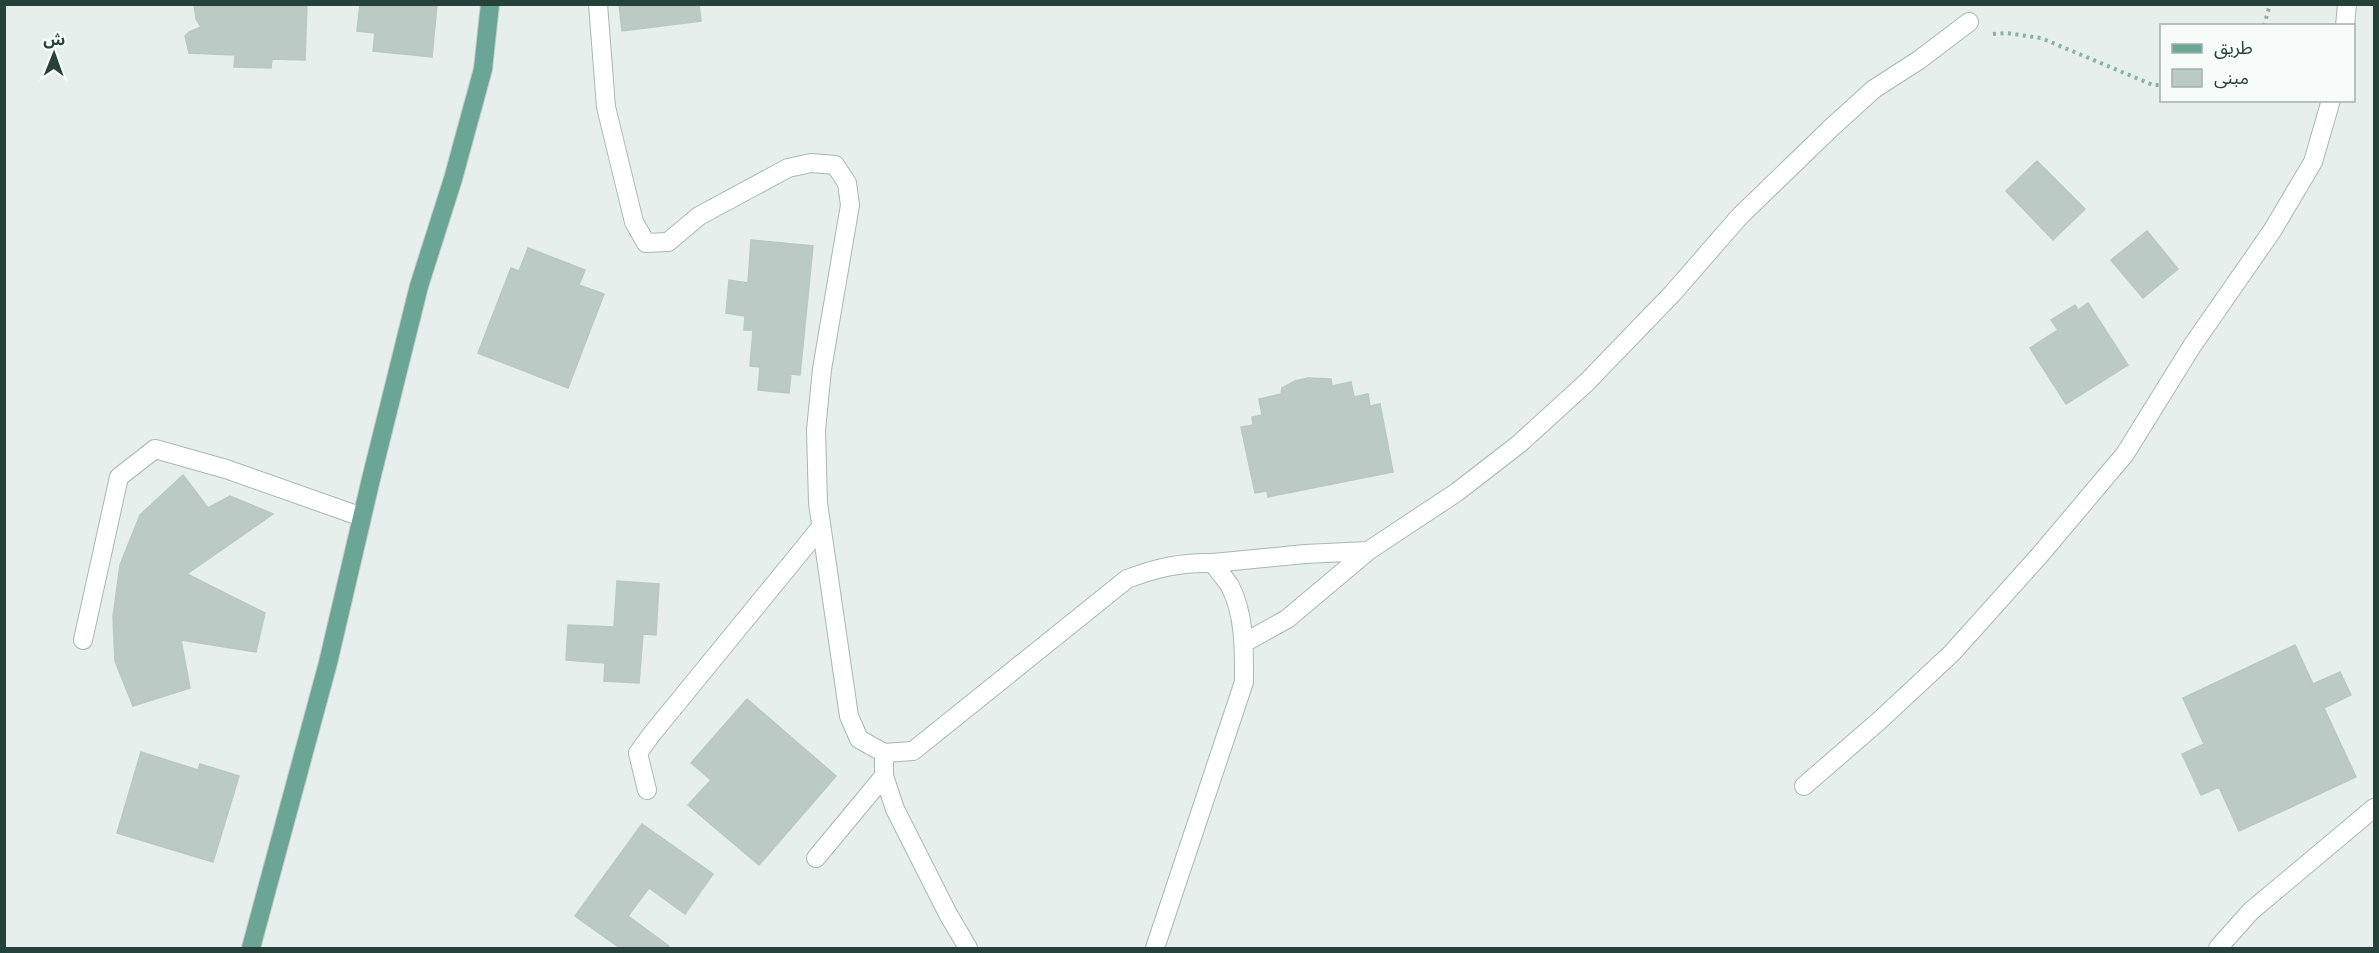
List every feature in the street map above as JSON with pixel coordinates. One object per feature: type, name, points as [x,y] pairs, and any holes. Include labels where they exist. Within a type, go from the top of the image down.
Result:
[{"type":"main road","points":[[251,948],[328,663],[419,286],[453,179],[483,69],[490,4]]},
{"type":"street","points":[[598,4],[606,107],[634,222],[646,243],[668,242],[699,216],[788,168],[811,163],[835,165],[847,183],[850,205],[822,369],[816,430],[821,527],[849,716],[859,739],[884,753],[913,751],[1127,579],[1162,566],[1368,551]]},
{"type":"street","points":[[2345,24],[2347,4]]},
{"type":"street","points":[[1244,643],[1287,620],[1368,551],[1457,492],[1519,444],[1587,382],[1672,294],[1740,216],[1832,127],[1874,89],[1969,22]]},
{"type":"street","points":[[1804,786],[1952,653],[2039,556],[2125,454],[2192,346],[2272,231],[2313,162],[2330,102]]},
{"type":"street","points":[[83,640],[119,477],[155,449],[226,469],[362,517]]},
{"type":"street","points":[[647,790],[638,753],[821,527]]},
{"type":"street","points":[[1155,948],[1244,682],[1244,643],[1240,615],[1230,586],[1213,563]]},
{"type":"street","points":[[884,753],[884,776],[895,809],[948,914],[968,948]]},
{"type":"street","points":[[816,858],[884,776]]},
{"type":"street","points":[[2218,948],[2251,911],[2374,808]]},
{"type":"path","points":[[2265,24],[2270,4]]},
{"type":"path","points":[[1953,35],[2006,33],[2041,38],[2153,86],[2160,85]]},
{"type":"building","points":[[194,4],[307,4],[305,60],[272,59],[271,68],[234,67],[235,55],[189,53],[185,36],[201,27],[196,19]]},
{"type":"building","points":[[360,4],[437,4],[432,57],[373,51],[375,33],[357,31]]},
{"type":"building","points":[[619,4],[699,4],[701,21],[622,31]]},
{"type":"building","points":[[2037,161],[2085,209],[2053,240],[2006,191]]},
{"type":"building","points":[[2147,231],[2178,269],[2143,298],[2111,260]]},
{"type":"building","points":[[751,240],[813,246],[800,375],[791,374],[789,393],[758,390],[760,367],[750,366],[753,330],[744,330],[745,316],[726,313],[729,280],[748,283]]},
{"type":"building","points":[[528,248],[585,270],[579,285],[604,294],[568,388],[478,353],[511,268],[519,271]]},
{"type":"building","points":[[2088,303],[2128,365],[2066,404],[2030,348],[2058,330],[2051,320],[2075,305],[2078,310]]},
{"type":"building","points":[[1308,378],[1331,379],[1332,386],[1351,382],[1354,397],[1368,394],[1370,406],[1380,404],[1393,472],[1268,497],[1267,491],[1255,493],[1241,427],[1253,425],[1252,417],[1262,415],[1259,399],[1281,394],[1282,388],[1295,381]]},
{"type":"building","points":[[183,475],[208,508],[230,496],[273,514],[187,574],[265,613],[256,652],[181,640],[190,688],[133,706],[115,661],[113,617],[120,565],[140,515]]},
{"type":"building","points":[[617,581],[659,584],[656,635],[643,634],[639,683],[604,681],[605,663],[566,660],[568,625],[614,627]]},
{"type":"building","points":[[2295,645],[2313,684],[2340,672],[2351,695],[2324,708],[2356,777],[2239,831],[2219,787],[2201,795],[2182,754],[2204,744],[2183,698]]},
{"type":"building","points":[[747,699],[836,776],[759,865],[688,805],[711,780],[691,763]]},
{"type":"building","points":[[141,752],[198,770],[200,764],[239,776],[213,862],[117,833]]},
{"type":"building","points":[[642,824],[713,874],[685,914],[649,888],[628,916],[669,946],[667,948],[620,948],[575,916]]}]
